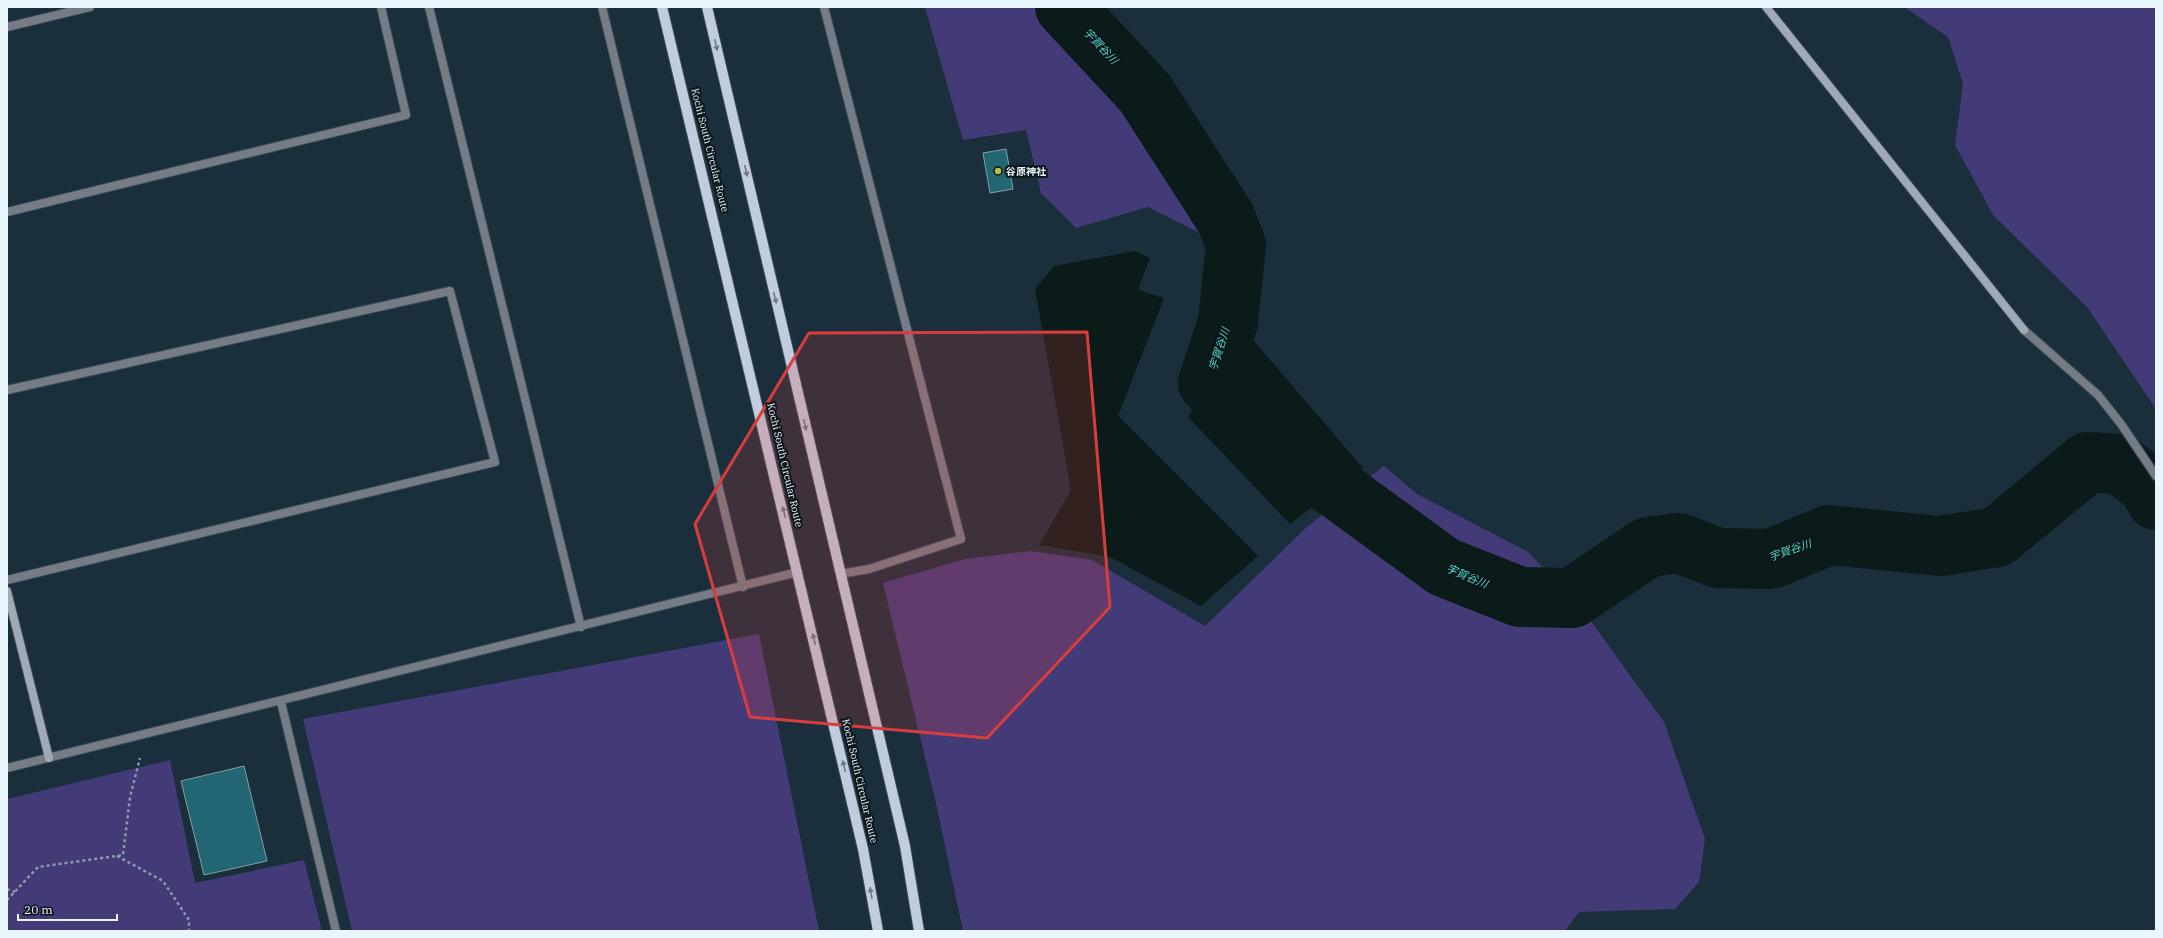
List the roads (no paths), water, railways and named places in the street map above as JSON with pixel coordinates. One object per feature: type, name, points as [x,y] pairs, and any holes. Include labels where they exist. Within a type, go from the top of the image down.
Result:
[{"type":"main road","name":"Kochi South Circular Route","points":[[662,7],[863,849],[878,931]]},
{"type":"main road","points":[[707,7],[905,846],[919,931]]},
{"type":"street","points":[[7,27],[90,7]]},
{"type":"street","points":[[7,212],[406,115],[381,7]]},
{"type":"street","points":[[429,7],[581,627]]},
{"type":"street","points":[[602,7],[743,587]]},
{"type":"street","points":[[824,7],[961,539],[869,568],[840,574]]},
{"type":"street","points":[[1766,7],[2024,330],[2098,395],[2121,424],[2156,476]]},
{"type":"street","points":[[7,390],[450,291],[495,462],[7,580]]},
{"type":"street","points":[[7,768],[281,702],[743,587],[764,579],[798,572]]},
{"type":"street","points":[[7,591],[49,758]]},
{"type":"street","points":[[281,702],[336,931]]},
{"type":"waterway","name":"宇賀谷川","points":[[1065,7],[1145,93],[1226,219],[1236,245],[1228,322],[1208,383],[1252,427],[1444,567],[1520,597],[1572,598],[1648,547],[1679,543],[1718,558],[1771,559],[1829,535],[1940,546],[1997,537],[2088,462],[2119,464],[2148,485],[2156,500]]},
{"type":"place","name":"谷原神社","points":[[998,171]]}]
